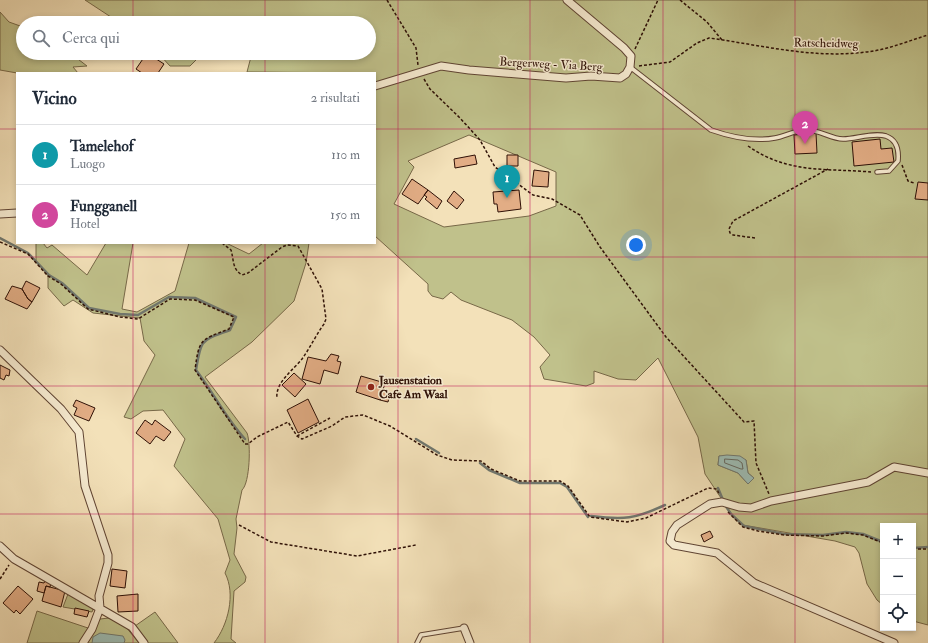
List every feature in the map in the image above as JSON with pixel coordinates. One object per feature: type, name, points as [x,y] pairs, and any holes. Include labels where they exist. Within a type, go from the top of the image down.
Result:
[{"type":"street","points":[[567,0],[624,48],[631,56],[630,68]]},
{"type":"street","name":"Bergerweg - Via Berg","points":[[376,86],[440,66],[469,70],[566,78],[591,76],[620,78],[626,74],[630,68]]},
{"type":"street","points":[[0,214],[16,213]]},
{"type":"street","points":[[0,350],[60,409],[79,432],[85,486],[108,555],[108,563],[100,596],[100,608],[92,630],[83,643]]},
{"type":"street","points":[[894,643],[754,583],[717,553],[680,547],[674,545],[670,541],[672,532],[677,525],[710,504],[722,502],[739,507],[751,508],[772,501],[868,482],[894,467],[928,472]]},
{"type":"street","points":[[0,546],[14,559],[132,627],[144,643]]},
{"type":"street","points":[[464,628],[470,643]]},
{"type":"lane","points":[[630,68],[711,130],[739,138],[776,138],[787,133],[807,130],[843,139],[880,135],[893,140],[897,147],[898,161],[889,171],[877,172]]},
{"type":"lane","points":[[417,643],[421,635],[464,628]]},
{"type":"path","points":[[387,0],[416,48],[420,72],[430,89],[480,140],[495,167],[534,195],[552,199],[580,215],[600,247],[666,336],[744,422],[754,421],[756,463],[772,501]]},
{"type":"path","points":[[633,54],[658,0]]},
{"type":"path","points":[[680,0],[707,22],[722,40]]},
{"type":"path","name":"Ratscheidweg","points":[[630,68],[670,62],[697,43],[709,38],[785,51],[840,53],[867,52],[928,35]]},
{"type":"path","points":[[739,138],[763,155],[798,168],[877,172]]},
{"type":"path","points":[[898,156],[908,181],[914,183]]},
{"type":"path","points":[[755,238],[733,235],[730,233],[730,226],[740,217],[828,169]]},
{"type":"path","points":[[0,242],[28,254],[48,276],[61,284],[88,309],[120,317],[138,318],[170,299],[195,300],[234,317],[229,329],[206,338],[198,346],[195,370],[245,444],[248,444],[257,437],[288,422],[297,436],[302,439],[332,426],[345,417],[363,414],[390,426],[437,455],[452,460],[481,461],[491,469],[520,481],[560,481],[568,486],[590,517],[610,521],[627,522],[646,518],[708,488],[717,489],[722,502],[730,515],[743,527],[784,535],[823,536],[846,533],[862,535],[880,542]]},
{"type":"path","points":[[223,244],[231,250],[234,266],[237,272],[242,275],[248,274],[282,247],[287,245],[298,246],[322,289],[326,319],[324,324],[301,359],[282,382],[276,393],[277,398]]},
{"type":"path","points":[[297,436],[330,418]]},
{"type":"path","points":[[239,525],[271,542],[357,556],[416,545]]},
{"type":"path","points":[[916,549],[928,548]]},
{"type":"path","points":[[0,579],[14,559]]},
{"type":"green space","points":[[85,0],[928,0],[928,625],[916,622],[916,523],[880,523],[880,602],[867,584],[859,553],[855,547],[835,541],[743,525],[731,513],[705,474],[698,437],[658,358],[636,380],[618,379],[594,371],[594,383],[586,386],[544,379],[540,367],[550,355],[534,337],[512,320],[461,300],[451,292],[443,299],[432,296],[428,291],[428,284],[376,237],[376,72],[247,72],[250,60],[376,60],[376,16],[109,16]],"holes":[[[469,135],[556,172],[556,206],[529,216],[444,227],[394,204],[414,167],[408,161]],[[719,456],[746,460],[748,473],[754,478],[748,484],[738,473],[718,465]]]},
{"type":"green space","points":[[0,12],[9,22],[16,24],[16,60],[79,60],[87,66],[73,67],[77,72],[16,73],[0,70]]},
{"type":"green space","points":[[164,60],[196,60],[190,66],[170,66]]},
{"type":"green space","points":[[36,244],[44,244],[47,248],[52,245],[87,275],[105,244],[133,244],[122,309],[137,312],[175,291],[189,244],[228,244],[249,254],[262,244],[309,244],[306,263],[294,301],[252,342],[205,377],[247,433],[249,445],[247,480],[242,490],[236,519],[237,528],[234,554],[246,577],[245,582],[234,591],[231,639],[236,643],[214,643],[219,636],[227,618],[229,609],[230,590],[225,573],[230,560],[218,519],[174,466],[185,439],[163,410],[143,411],[131,419],[124,417],[155,355],[144,341],[140,318],[93,313],[73,300],[64,306],[48,288],[48,276],[36,261]]},
{"type":"green space","points":[[68,594],[94,607],[92,612],[63,607]]},
{"type":"green space","points":[[37,611],[88,628],[84,643],[27,643]]},
{"type":"green space","points":[[155,612],[178,643],[147,643],[135,626]]},
{"type":"green space","points":[[109,618],[125,626],[139,643],[86,643],[100,619]]},
{"type":"water","points":[[719,456],[740,456],[746,460],[748,473],[754,478],[748,484],[738,473],[718,465]]},
{"type":"water","points":[[100,633],[123,636],[125,640],[124,643],[92,643],[93,637]]},
{"type":"building","points":[[142,60],[158,60],[164,64],[159,72],[140,72],[136,69]]},
{"type":"building","points":[[816,133],[817,153],[795,154],[794,135]]},
{"type":"building","points":[[880,139],[881,149],[892,148],[894,162],[854,166],[852,142]]},
{"type":"building","points":[[475,155],[477,164],[455,168],[454,159]]},
{"type":"building","points":[[507,155],[518,155],[518,166],[507,166]]},
{"type":"building","points":[[534,170],[549,172],[548,187],[532,186]]},
{"type":"building","points":[[412,179],[428,190],[418,204],[402,194]]},
{"type":"building","points":[[918,182],[928,183],[928,200],[915,199]]},
{"type":"building","points":[[428,190],[442,201],[437,209],[425,199],[427,197],[424,195]]},
{"type":"building","points":[[519,190],[521,209],[498,212],[497,204],[494,204],[493,192]]},
{"type":"building","points":[[454,191],[464,200],[457,209],[447,201]]},
{"type":"building","points":[[26,281],[40,288],[32,302],[28,299],[22,289]]},
{"type":"building","points":[[12,286],[22,289],[28,299],[32,302],[27,309],[5,299]]},
{"type":"building","points":[[331,354],[339,356],[337,361],[341,362],[338,374],[324,370],[320,384],[302,379],[308,357],[326,361]]},
{"type":"building","points":[[0,365],[10,370],[9,376],[6,375],[4,380],[0,378]]},
{"type":"building","points":[[294,373],[306,384],[295,397],[282,385]]},
{"type":"building","name":"Jausenstation Cafe Am Waal","points":[[361,376],[385,383],[380,400],[356,392]]},
{"type":"building","points":[[383,391],[390,393],[388,402],[380,400]]},
{"type":"building","points":[[308,399],[319,422],[298,433],[287,410]]},
{"type":"building","points":[[76,400],[95,408],[89,421],[74,415],[77,408],[73,406]]},
{"type":"building","points":[[145,420],[152,425],[155,420],[171,432],[164,441],[156,436],[150,444],[136,433]]},
{"type":"building","points":[[710,531],[713,537],[704,542],[701,535]]},
{"type":"building","points":[[112,569],[127,571],[125,588],[110,586]]},
{"type":"building","points":[[45,581],[51,583],[50,587],[46,586],[44,593],[37,591],[39,582],[44,583]]},
{"type":"building","points":[[18,586],[33,599],[20,614],[16,610],[14,613],[3,603]]},
{"type":"building","points":[[46,586],[65,591],[61,607],[42,601]]},
{"type":"building","points":[[138,594],[138,611],[118,612],[117,596]]},
{"type":"building","points":[[75,608],[89,611],[87,617],[74,614]]},
{"type":"waterway","points":[[0,238],[28,253],[49,275],[62,283],[89,308],[120,314],[138,315],[169,297],[195,298],[236,317],[230,330],[213,336],[204,342],[199,352],[196,370],[232,423],[245,439]]},
{"type":"waterway","points":[[416,439],[439,453]]},
{"type":"waterway","points":[[480,463],[489,470],[520,483],[560,483],[567,487],[588,517]]},
{"type":"waterway","points":[[718,488],[723,500]]},
{"type":"waterway","points":[[591,516],[612,518],[637,516],[665,505]]},
{"type":"waterway","points":[[725,505],[731,514],[744,526],[784,534],[823,535],[846,532],[863,534],[880,541]]},
{"type":"waterway","points":[[916,548],[928,547]]},
{"type":"place","name":"Fungganell","points":[[805,144]]},
{"type":"place","name":"Tamelehof","points":[[507,198]]},
{"type":"place","name":"Jausenstation Cafe Am Waal","points":[[371,387]]}]
